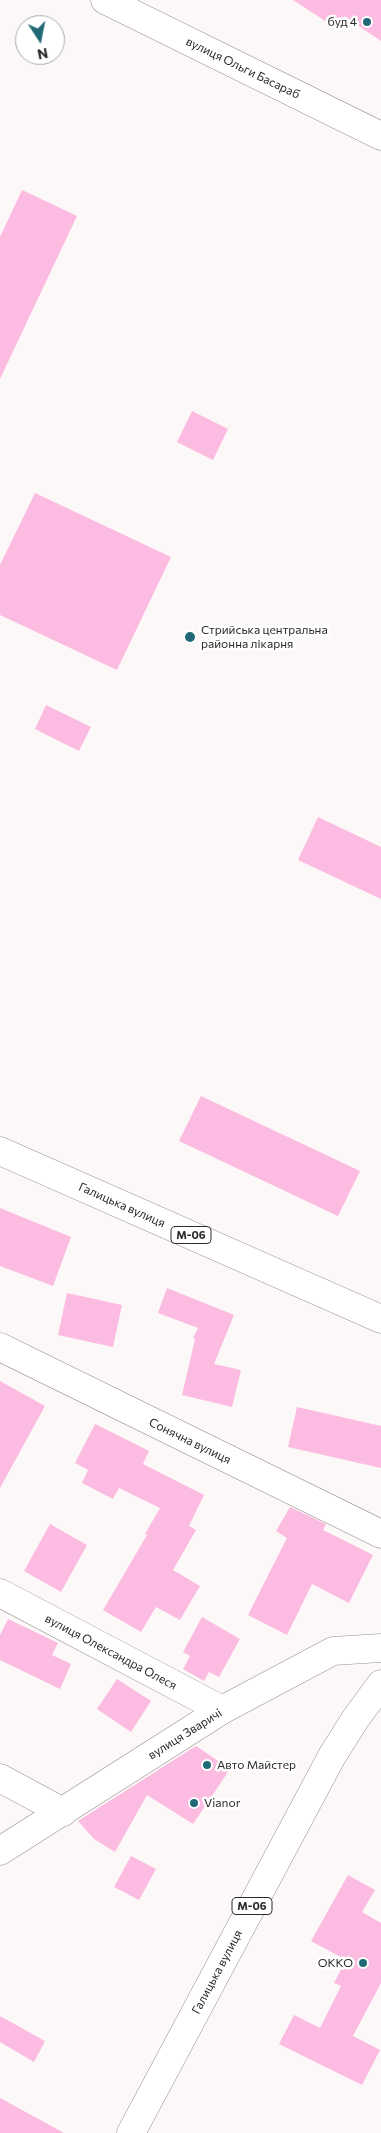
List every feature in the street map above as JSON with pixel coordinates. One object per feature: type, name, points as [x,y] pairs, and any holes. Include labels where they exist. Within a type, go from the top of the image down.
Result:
[{"type":"main road","name":"вулиця Ольги Басараб","points":[[105,0],[381,136]]},
{"type":"main road","name":"Галицька вулиця","points":[[0,1151],[381,1319]]},
{"type":"main road","name":"Сонячна вулиця","points":[[0,1347],[381,1534]]},
{"type":"main road","name":"вулиця Олександра Олеся","points":[[0,1593],[222,1710]]},
{"type":"main road","name":"вулиця Зваричі","points":[[0,1851],[222,1710],[333,1651],[381,1648]]},
{"type":"main road","name":"Галицька вулиця","points":[[131,2133],[332,1756],[356,1718],[381,1684]]},
{"type":"main road","points":[[0,1778],[63,1812]]},
{"type":"building","name":"буд 4","points":[[293,0],[381,0],[381,41],[344,16],[336,28]]},
{"type":"building","points":[[22,190],[77,216],[0,379],[0,237]]},
{"type":"building","points":[[192,411],[228,429],[213,460],[177,442]]},
{"type":"building","points":[[35,493],[171,557],[117,670],[0,615],[0,565]]},
{"type":"building","points":[[46,705],[91,727],[79,751],[35,729]]},
{"type":"building","points":[[318,817],[381,847],[381,899],[298,860]]},
{"type":"building","points":[[201,1096],[360,1171],[338,1216],[179,1141]]},
{"type":"building","points":[[0,1208],[71,1237],[53,1286],[0,1266]]},
{"type":"building","points":[[167,1288],[234,1315],[214,1364],[241,1370],[232,1407],[182,1395],[195,1339],[193,1338],[198,1328],[158,1313]]},
{"type":"building","points":[[67,1293],[122,1305],[113,1347],[58,1335]]},
{"type":"building","points":[[0,1381],[45,1406],[0,1488]]},
{"type":"building","points":[[297,1407],[381,1426],[381,1468],[288,1447]]},
{"type":"building","points":[[95,1424],[149,1451],[143,1464],[204,1495],[189,1526],[196,1530],[173,1570],[200,1586],[180,1620],[156,1607],[141,1632],[103,1610],[147,1535],[145,1534],[160,1508],[119,1488],[113,1499],[82,1483],[88,1470],[75,1463]]},
{"type":"building","points":[[290,1507],[326,1524],[323,1530],[373,1555],[349,1603],[312,1584],[287,1635],[248,1615],[287,1538],[276,1531]]},
{"type":"building","points":[[50,1524],[87,1545],[61,1592],[24,1571]]},
{"type":"building","points":[[202,1617],[240,1639],[219,1677],[209,1672],[204,1681],[183,1669],[190,1656],[183,1652]]},
{"type":"building","points":[[8,1619],[58,1643],[52,1655],[71,1664],[60,1689],[0,1660],[0,1635]]},
{"type":"building","points":[[117,1679],[151,1701],[131,1732],[97,1709]]},
{"type":"building","points":[[196,1746],[230,1769],[193,1824],[147,1795],[115,1852],[94,1839],[78,1821]]},
{"type":"building","points":[[131,1856],[156,1869],[139,1900],[114,1887]]},
{"type":"building","points":[[348,1875],[375,1890],[362,1912],[381,1923],[381,1983],[353,2036],[380,2050],[362,2085],[279,2044],[294,2015],[320,2028],[341,1986],[334,1983],[346,1960],[311,1941]]},
{"type":"building","points":[[0,2016],[45,2041],[34,2062],[0,2042]]},
{"type":"building","points":[[0,2098],[64,2133],[0,2133]]},
{"type":"place","name":"буд 4","points":[[367,22]]},
{"type":"place","name":"Стрийська центральна районна лікарня","points":[[190,637]]},
{"type":"place","name":"Авто Майстер","points":[[207,1765]]},
{"type":"place","name":"Vianor","points":[[194,1803]]},
{"type":"place","name":"ОККО","points":[[363,1963]]}]
